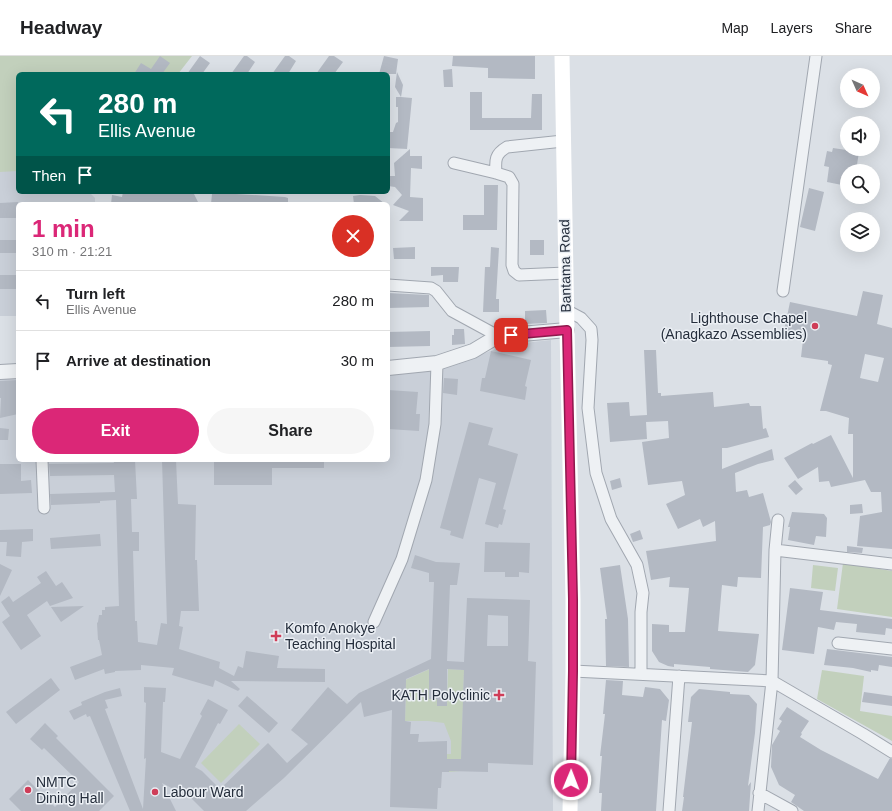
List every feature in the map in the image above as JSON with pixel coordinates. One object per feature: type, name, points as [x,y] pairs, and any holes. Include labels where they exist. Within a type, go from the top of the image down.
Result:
[{"type":"main road","name":"Bantama Road","points":[[562,56],[573,599],[570,811]]},
{"type":"street","points":[[783,291],[816,56]]},
{"type":"street","points":[[496,173],[495,160],[500,151],[507,147],[563,141]]},
{"type":"street","points":[[454,163],[496,173],[509,178],[513,184],[512,265],[514,271],[519,275],[566,273]]},
{"type":"street","points":[[390,286],[430,288],[436,291],[452,311],[498,336]]},
{"type":"street","points":[[566,310],[581,318],[590,329],[592,340],[588,408],[596,473],[611,519],[637,565],[643,593],[641,612],[641,674]]},
{"type":"street","points":[[390,368],[437,363],[474,351],[498,336],[567,330]]},
{"type":"street","points":[[374,622],[402,558],[426,480],[435,424],[437,363]]},
{"type":"street","points":[[0,372],[16,372]]},
{"type":"street","points":[[42,462],[44,508]]},
{"type":"street","points":[[758,811],[772,682],[775,550],[778,520]]},
{"type":"street","points":[[775,550],[892,564]]},
{"type":"street","points":[[838,642],[892,649]]},
{"type":"street","points":[[573,671],[772,682],[892,752]]},
{"type":"street","points":[[669,811],[679,676]]},
{"type":"street","points":[[759,793],[792,811]]},
{"type":"shaded area","points":[[0,167],[16,167],[16,194],[91,194],[95,198],[95,202],[16,202],[16,316],[0,316]]},
{"type":"shaded area","name":"Komfo Anokye Teaching Hospital","points":[[551,340],[553,811],[0,811],[0,380],[16,377],[16,462],[390,462],[390,374],[446,368],[506,345]]},
{"type":"green space","points":[[0,56],[192,56],[180,72],[16,72],[16,171],[0,172]]},
{"type":"green space","points":[[843,563],[892,571],[892,617],[837,609]]},
{"type":"green space","points":[[813,565],[838,568],[835,591],[811,588]]},
{"type":"green space","points":[[432,668],[429,675],[429,699],[437,699],[447,706],[448,669],[464,670],[461,771],[449,772],[450,760],[441,760],[442,754],[451,754],[451,741],[444,723],[405,721],[406,688],[398,687],[372,695]]},
{"type":"green space","points":[[822,670],[864,676],[860,711],[892,716],[892,741],[817,699]]},
{"type":"green space","points":[[239,724],[260,744],[221,783],[201,763]]},
{"type":"building","points":[[160,56],[170,63],[163,72],[135,72],[141,63],[151,69]]},
{"type":"building","points":[[200,56],[210,63],[203,72],[188,72]]},
{"type":"building","points":[[244,56],[247,56],[255,62],[248,72],[232,72]]},
{"type":"building","points":[[285,56],[289,56],[296,61],[289,72],[273,72]]},
{"type":"building","points":[[329,56],[334,56],[343,62],[336,72],[317,72]]},
{"type":"building","points":[[384,56],[398,59],[396,74],[390,74],[390,72],[380,72]]},
{"type":"building","points":[[453,56],[535,56],[535,79],[488,78],[488,68],[452,66]]},
{"type":"building","points":[[452,69],[453,87],[444,87],[443,70]]},
{"type":"building","points":[[397,72],[403,85],[401,97],[395,87]]},
{"type":"building","points":[[470,92],[482,92],[482,118],[531,118],[532,94],[542,94],[542,130],[470,130]]},
{"type":"building","points":[[396,97],[412,98],[407,149],[390,148],[390,132],[393,132],[396,123],[398,122]]},
{"type":"building","points":[[833,148],[840,149],[840,156],[858,156],[857,164],[840,164],[840,185],[827,182],[829,167],[824,166],[827,151],[832,152]]},
{"type":"building","points":[[410,149],[410,156],[422,156],[422,169],[411,168],[410,197],[423,198],[423,221],[399,221],[409,211],[393,205],[402,195],[395,187],[390,186],[390,176],[395,176],[394,163]]},
{"type":"building","points":[[484,185],[498,185],[497,230],[463,230],[463,215],[484,215]]},
{"type":"building","points":[[809,188],[824,192],[815,231],[800,227]]},
{"type":"building","points":[[123,194],[194,194],[198,202],[111,202],[112,195],[122,197]]},
{"type":"building","points":[[212,194],[236,194],[288,198],[288,202],[211,202]]},
{"type":"building","points":[[353,196],[375,196],[382,202],[354,202]]},
{"type":"building","points":[[16,202],[16,218],[0,218],[0,203]]},
{"type":"building","points":[[0,240],[16,240],[16,253],[0,253]]},
{"type":"building","points":[[530,240],[544,240],[544,255],[530,255]]},
{"type":"building","points":[[415,247],[415,259],[394,259],[393,248]]},
{"type":"building","points":[[491,247],[499,248],[496,299],[499,299],[499,312],[483,312],[485,267],[490,267]]},
{"type":"building","points":[[431,267],[459,267],[458,282],[443,282],[443,275],[431,276]]},
{"type":"building","points":[[0,275],[16,275],[16,289],[0,289]]},
{"type":"building","points":[[863,291],[883,295],[877,324],[892,328],[892,549],[857,546],[860,516],[882,512],[881,492],[871,492],[865,480],[831,487],[829,481],[819,482],[818,467],[798,479],[784,458],[831,435],[853,478],[853,434],[848,434],[849,418],[826,411],[820,411],[832,365],[828,364],[828,361],[801,357],[803,340],[783,336],[790,302],[857,316]],"holes":[[[865,354],[884,358],[878,382],[860,378]]]},
{"type":"building","points":[[390,293],[429,295],[429,307],[390,308]]},
{"type":"building","points":[[546,310],[547,323],[525,324],[525,311]]},
{"type":"building","points":[[454,329],[464,329],[465,344],[452,345],[452,335],[454,335]]},
{"type":"building","points":[[430,331],[430,346],[390,347],[390,332]]},
{"type":"building","points":[[644,350],[656,350],[658,393],[661,393],[661,396],[713,392],[714,407],[749,403],[750,406],[761,406],[763,429],[766,428],[769,437],[722,448],[722,469],[772,449],[774,460],[758,464],[735,473],[736,492],[747,490],[749,497],[763,493],[771,522],[770,525],[763,527],[761,578],[738,577],[737,587],[722,585],[718,631],[759,634],[755,665],[748,672],[674,664],[674,667],[668,666],[659,662],[652,651],[652,624],[669,625],[669,632],[685,632],[689,588],[669,587],[670,577],[651,580],[646,551],[716,541],[715,521],[703,527],[700,519],[678,529],[666,504],[685,495],[682,481],[648,485],[642,442],[669,438],[668,421],[646,422],[647,439],[610,442],[607,403],[629,402],[630,416],[647,415]]},
{"type":"building","points":[[491,351],[531,360],[525,386],[527,387],[525,400],[480,391],[482,378],[485,378]]},
{"type":"building","points":[[444,378],[458,379],[457,395],[443,393]]},
{"type":"building","points":[[16,380],[16,414],[0,418],[0,381]]},
{"type":"building","points":[[390,390],[418,392],[416,414],[420,414],[419,431],[390,429]]},
{"type":"building","points":[[469,422],[493,428],[488,445],[518,454],[503,509],[506,510],[502,525],[499,524],[498,528],[485,524],[496,483],[479,478],[463,539],[450,535],[451,531],[440,528]]},
{"type":"building","points":[[0,428],[9,429],[8,440],[0,440]]},
{"type":"building","points":[[135,462],[137,499],[131,499],[132,532],[139,532],[139,551],[133,551],[135,621],[137,621],[138,642],[157,645],[161,623],[167,624],[162,462],[176,462],[178,504],[196,505],[195,560],[197,560],[199,611],[181,611],[179,626],[183,627],[179,649],[220,662],[219,668],[234,676],[238,666],[243,668],[246,651],[279,656],[277,668],[325,669],[325,682],[231,681],[240,689],[238,691],[215,680],[213,687],[172,675],[174,668],[141,665],[141,670],[115,671],[105,674],[104,669],[75,680],[70,667],[102,655],[98,640],[97,623],[99,615],[102,615],[102,610],[105,610],[105,607],[119,606],[116,500],[100,501],[100,503],[51,505],[50,494],[115,492],[114,475],[50,476],[49,464]]},
{"type":"building","points":[[214,462],[324,462],[324,468],[272,468],[272,485],[214,485]]},
{"type":"building","points":[[0,464],[21,464],[21,481],[31,480],[32,493],[0,494]]},
{"type":"building","points":[[620,478],[622,487],[612,490],[610,481]]},
{"type":"building","points":[[795,480],[803,489],[796,495],[788,486]]},
{"type":"building","points":[[862,504],[863,513],[850,514],[850,505]]},
{"type":"building","points":[[792,512],[824,514],[827,518],[826,537],[816,536],[814,545],[788,540],[790,527],[788,527]]},
{"type":"building","points":[[33,529],[33,541],[22,542],[21,557],[6,556],[7,542],[0,542],[0,530]]},
{"type":"building","points":[[640,530],[643,539],[633,542],[630,534]]},
{"type":"building","points":[[100,534],[101,546],[51,549],[50,538]]},
{"type":"building","points":[[485,542],[530,543],[529,573],[519,572],[519,577],[505,577],[505,572],[484,572]]},
{"type":"building","points":[[847,546],[863,548],[862,553],[847,552]]},
{"type":"building","points":[[415,555],[436,562],[460,563],[457,585],[450,585],[447,661],[464,662],[467,598],[530,600],[528,661],[536,662],[533,765],[488,763],[488,772],[442,772],[441,788],[438,788],[437,809],[390,807],[392,710],[364,717],[361,702],[284,778],[246,811],[204,811],[181,788],[179,792],[162,783],[176,811],[130,811],[90,716],[87,717],[86,714],[74,720],[69,711],[82,705],[81,702],[105,692],[120,688],[122,696],[105,700],[108,708],[105,709],[143,809],[146,758],[144,759],[146,703],[144,702],[144,687],[166,688],[165,702],[163,702],[161,752],[180,759],[202,716],[200,714],[208,699],[228,710],[220,724],[218,723],[195,767],[202,771],[220,789],[268,743],[287,763],[308,744],[291,730],[328,687],[347,704],[359,693],[431,659],[434,582],[429,582],[429,573],[411,568]],"holes":[[[488,615],[508,616],[508,646],[487,646]],[[429,669],[429,699],[437,699],[437,706],[447,706],[447,669],[464,670],[461,759],[447,759],[447,741],[418,742],[419,734],[410,734],[411,722],[405,721],[406,679]]]},
{"type":"building","points":[[0,564],[12,570],[0,596]]},
{"type":"building","points":[[620,565],[628,619],[629,667],[606,666],[605,619],[607,619],[600,568]]},
{"type":"building","points":[[46,571],[56,586],[62,582],[73,598],[50,606],[47,601],[27,615],[41,636],[21,650],[2,622],[10,616],[1,602],[9,596],[13,602],[41,583],[37,577]]},
{"type":"building","points":[[790,588],[823,592],[820,610],[892,619],[892,629],[886,628],[885,635],[856,632],[857,624],[836,622],[834,630],[818,627],[814,654],[782,650]]},
{"type":"building","points":[[84,606],[61,622],[51,607]]},
{"type":"building","points":[[827,649],[892,657],[892,667],[879,665],[878,671],[871,670],[871,672],[853,668],[824,665]]},
{"type":"building","points":[[51,678],[60,690],[16,724],[6,712]]},
{"type":"building","points":[[606,680],[623,681],[622,695],[643,697],[645,687],[660,689],[669,700],[666,721],[662,720],[656,811],[601,811],[602,793],[599,793],[602,756],[600,756],[605,714],[603,714]]},
{"type":"building","points":[[699,689],[730,692],[730,694],[749,695],[757,704],[748,786],[751,782],[749,811],[682,811],[692,722],[688,722],[691,697]]},
{"type":"building","points":[[864,692],[892,696],[892,706],[862,702]]},
{"type":"building","points":[[247,696],[278,723],[269,733],[238,706]]},
{"type":"building","points":[[787,707],[809,721],[800,737],[821,750],[878,779],[890,758],[892,759],[892,811],[804,811],[791,802],[795,795],[779,785],[771,767],[772,745],[780,731],[777,729],[782,721],[779,719]]},
{"type":"building","points":[[45,723],[58,736],[56,738],[114,796],[99,811],[21,811],[9,799],[28,780],[55,807],[79,782],[44,748],[42,750],[30,739]]},
{"type":"place","name":"Lighthouse Chapel (Anagkazo Assemblies)","points":[[815,326]]},
{"type":"place","name":"Komfo Anokye Teaching Hospital","points":[[276,636]]},
{"type":"place","name":"KATH Polyclinic","points":[[499,695]]},
{"type":"place","name":"NMTC Dining Hall","points":[[28,790]]},
{"type":"place","name":"Labour Ward","points":[[155,792]]},
{"type":"route","points":[[511,335],[567,330],[573,599],[571,780]]}]
